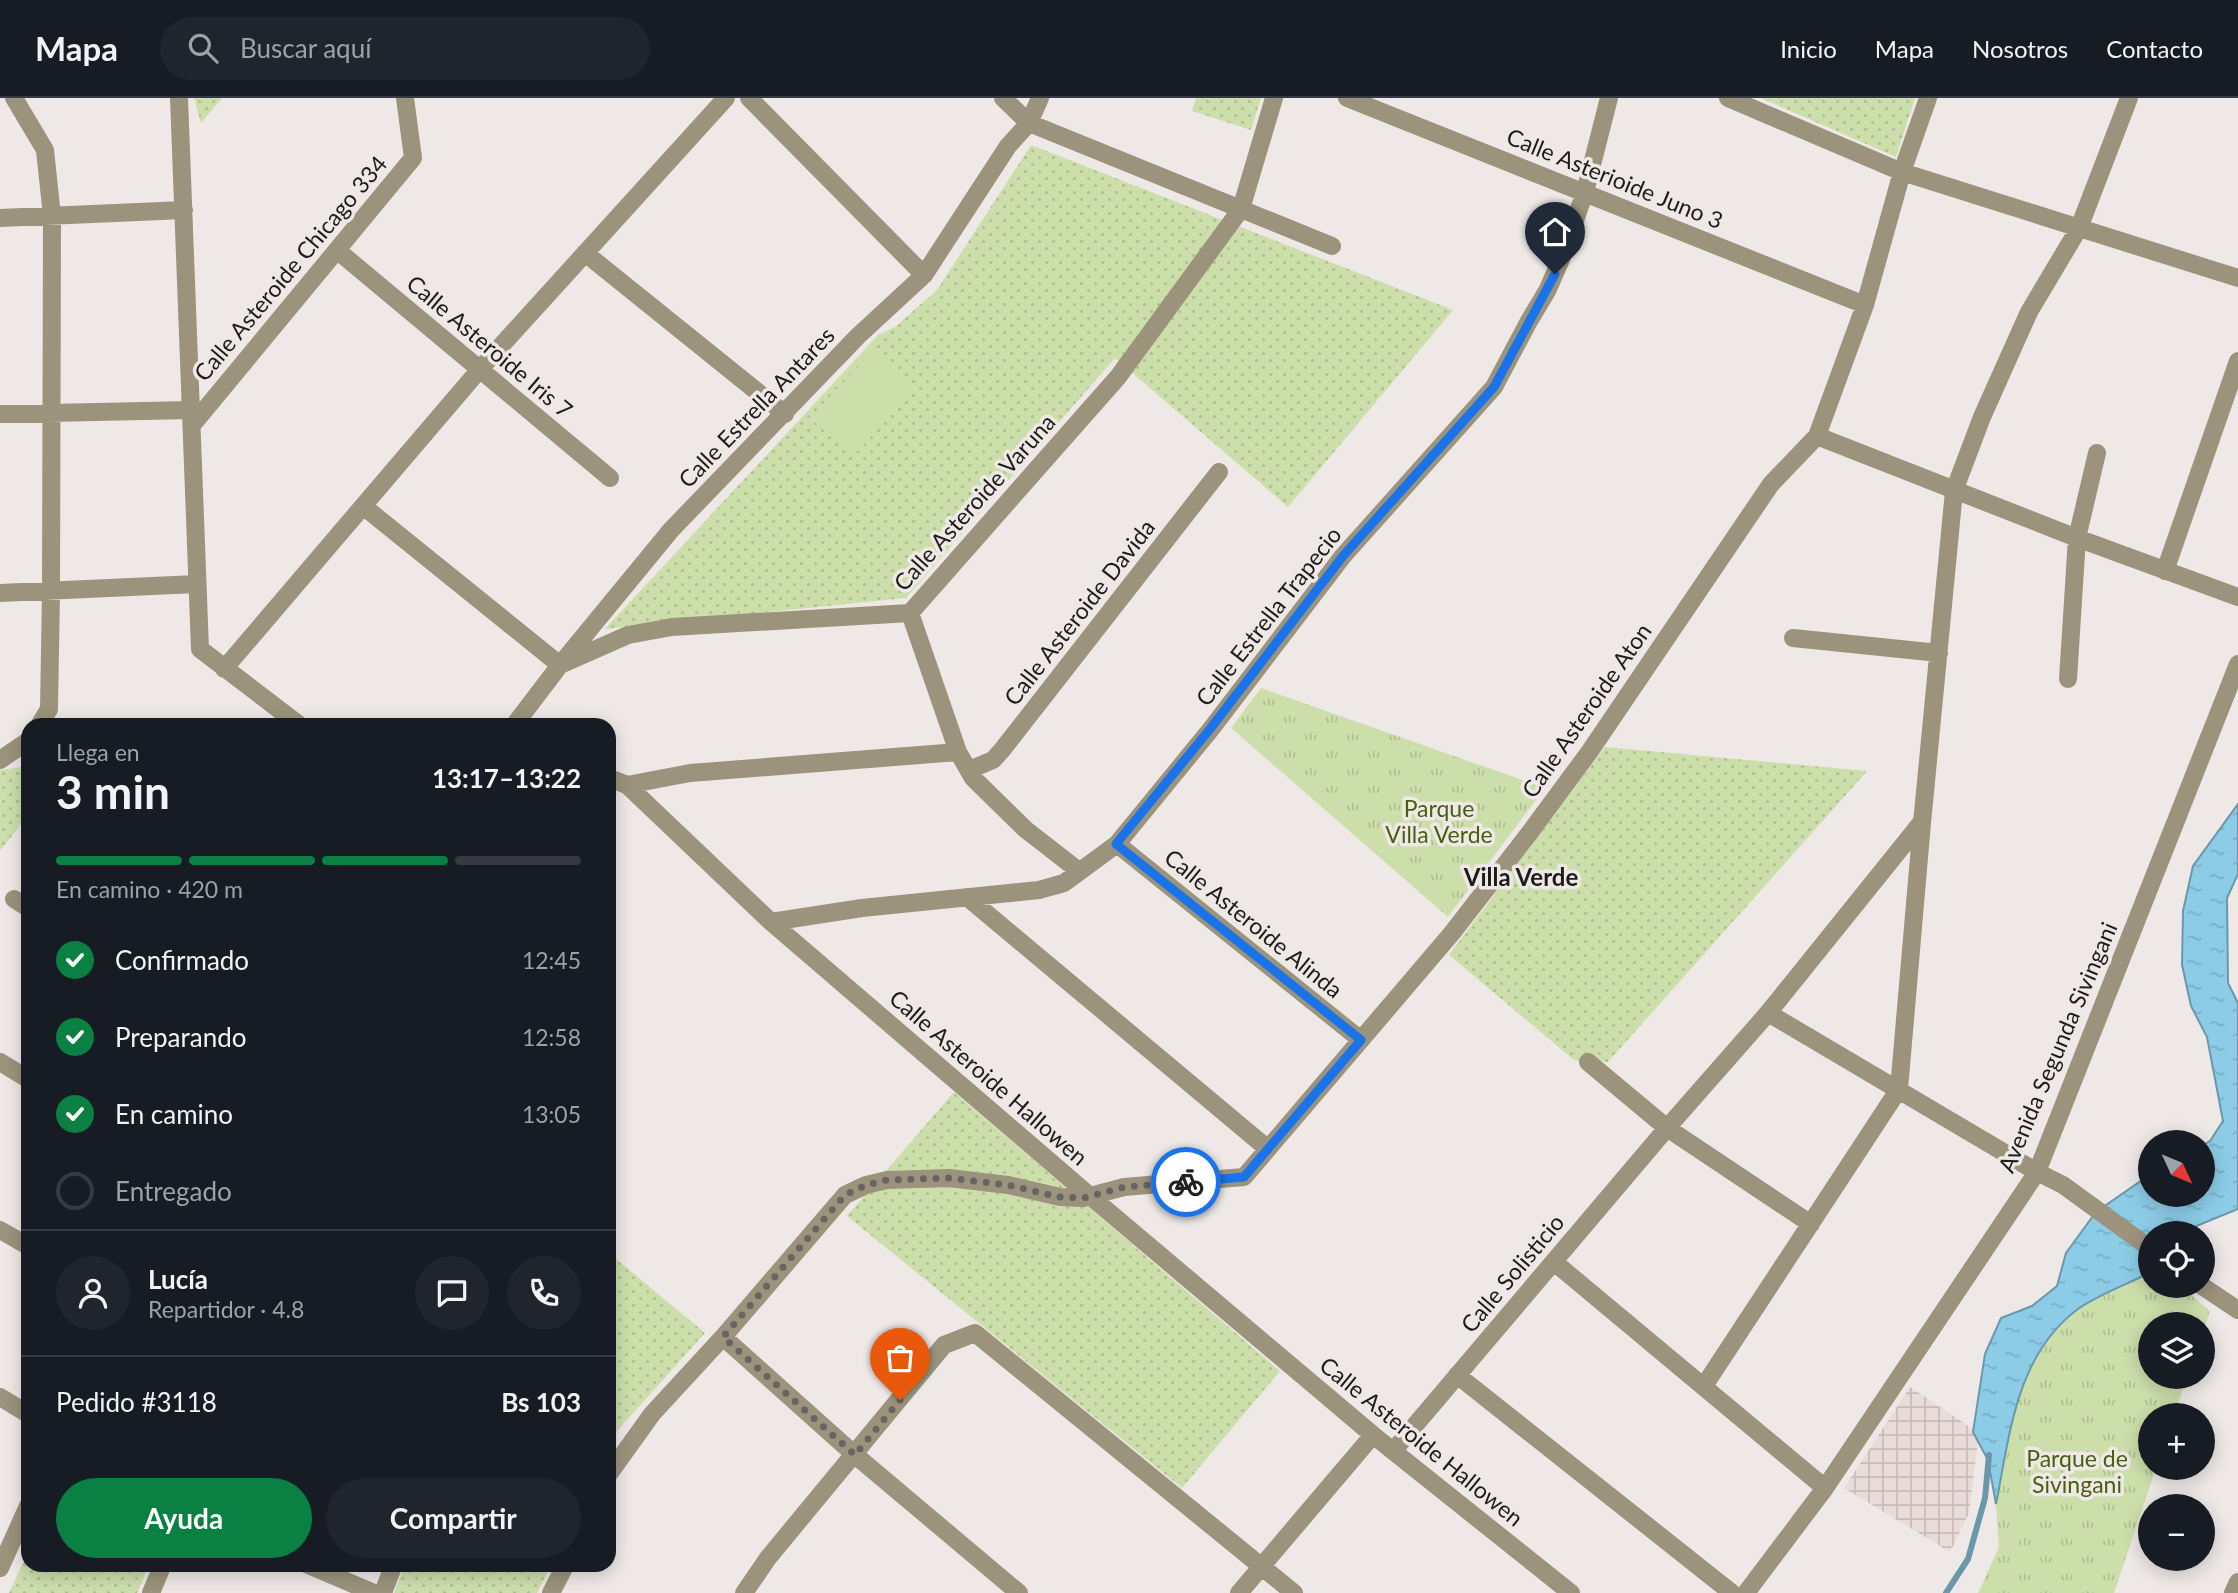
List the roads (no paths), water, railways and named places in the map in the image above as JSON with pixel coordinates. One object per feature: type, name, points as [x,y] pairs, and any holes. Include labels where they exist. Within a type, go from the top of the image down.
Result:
[{"type":"street","points":[[13,98],[45,150],[52,216],[51,593],[49,709],[44,718]]},
{"type":"street","points":[[180,98],[200,649],[290,718]]},
{"type":"street","name":"Calle Asteroide Chicago 334","points":[[192,417],[338,251],[413,159],[405,98]]},
{"type":"street","points":[[224,669],[480,369],[726,98]]},
{"type":"street","points":[[749,98],[925,275]]},
{"type":"street","points":[[1003,98],[1029,122],[1332,246]]},
{"type":"street","name":"Calle Estrella Antares","points":[[520,718],[671,530],[858,336],[925,275],[1009,146],[1029,122],[1041,98]]},
{"type":"street","name":"Calle Asteroide Varuna","points":[[560,665],[628,635],[672,626],[750,624],[910,613],[1118,377],[1241,209],[1274,98]]},
{"type":"street","name":"Calle Asterioide Juno 3","points":[[1347,98],[1865,305]]},
{"type":"street","name":"Calle Estrella Trapecio","points":[[771,922],[862,908],[1039,890],[1063,883],[1116,844],[1218,720],[1343,556],[1494,387],[1547,291],[1562,257],[1584,192],[1609,98]]},
{"type":"street","points":[[1728,98],[1902,172],[2238,278]]},
{"type":"street","points":[[1928,98],[1902,172],[1865,305],[1817,436],[1954,491],[2238,597]]},
{"type":"street","points":[[1704,1386],[1899,1089],[1954,491],[1982,417],[2029,312],[2079,228],[2129,98]]},
{"type":"street","points":[[0,218],[184,210]]},
{"type":"street","name":"Calle Asteroide Iris 7","points":[[338,251],[610,478]]},
{"type":"street","points":[[585,253],[785,414]]},
{"type":"street","points":[[2165,571],[2238,361]]},
{"type":"street","points":[[0,414],[192,417]]},
{"type":"street","name":"Calle Asteroide Aton","points":[[616,1464],[652,1414],[723,1337],[845,1195],[866,1185],[887,1180],[949,1178],[1008,1185],[1059,1197],[1083,1198],[1125,1187],[1244,1177],[1452,933],[1531,831],[1597,740],[1771,484],[1817,436]]},
{"type":"street","points":[[2068,679],[2077,538],[2097,453]]},
{"type":"street","name":"Calle Asteroide Davida","points":[[969,770],[993,760],[1002,750],[1219,472]]},
{"type":"street","points":[[363,506],[560,665]]},
{"type":"street","points":[[0,593],[51,593],[196,584]]},
{"type":"street","points":[[910,613],[958,752],[973,778],[1026,829],[1079,871]]},
{"type":"street","points":[[1793,638],[1939,653]]},
{"type":"street","name":"Avenida Segunda Sivingani","points":[[1746,1593],[1825,1488],[2037,1172],[2238,664]]},
{"type":"street","points":[[0,760],[21,746]]},
{"type":"street","points":[[627,785],[690,773],[958,752]]},
{"type":"street","name":"Calle Asteroide Hallowen","points":[[616,781],[627,785],[771,922],[1090,1196],[1373,1435],[1571,1593]]},
{"type":"street","name":"Calle Solisticio","points":[[1394,1450],[1768,1013],[1922,823]]},
{"type":"street","name":"Calle Asteroide Alinda","points":[[1116,844],[1361,1040]]},
{"type":"street","points":[[967,897],[1268,1149]]},
{"type":"street","points":[[1768,1013],[2063,1185],[2138,1240]]},
{"type":"street","points":[[0,1062],[21,1075]]},
{"type":"street","points":[[1588,1062],[1667,1128],[1811,1224]]},
{"type":"street","points":[[0,1230],[21,1242]]},
{"type":"street","points":[[1554,1262],[1825,1488]]},
{"type":"street","points":[[2215,1294],[2238,1310]]},
{"type":"street","points":[[749,1591],[768,1558],[944,1345],[975,1333],[1294,1593]]},
{"type":"street","points":[[723,1337],[855,1455],[1019,1593]]},
{"type":"street","points":[[1457,1375],[1732,1593]]},
{"type":"street","points":[[0,1397],[21,1410]]},
{"type":"street","points":[[1239,1593],[1373,1435]]},
{"type":"street","points":[[0,1568],[21,1522]]},
{"type":"street","points":[[151,1593],[160,1572]]},
{"type":"street","points":[[325,1572],[374,1593]]},
{"type":"street","points":[[383,1593],[391,1572]]},
{"type":"street","points":[[551,1593],[562,1572]]},
{"type":"street","points":[[2233,1593],[2238,1582]]},
{"type":"water","points":[[2238,804],[2238,874],[2227,898],[2228,983],[2238,1003],[2238,1209],[2209,1221],[2138,1221],[2138,1278],[2078,1309],[2057,1328],[2028,1372],[2012,1424],[1996,1504],[1988,1460],[1973,1432],[1985,1354],[2001,1318],[2032,1306],[2057,1286],[2066,1253],[2096,1212],[2138,1183],[2138,1208],[2216,1208],[2216,1132],[2223,1121],[2207,1037],[2191,1006],[2182,965],[2183,911],[2193,866]]},
{"type":"waterway","points":[[1946,1593],[1968,1559],[1985,1498],[1989,1455]]},
{"type":"district","name":"Villa Verde","points":[[1521,876]]},
{"type":"park label","name":"Parque Villa Verde","points":[[1439,821]]},
{"type":"park label","name":"Parque de Sivingani","points":[[2077,1471]]}]
